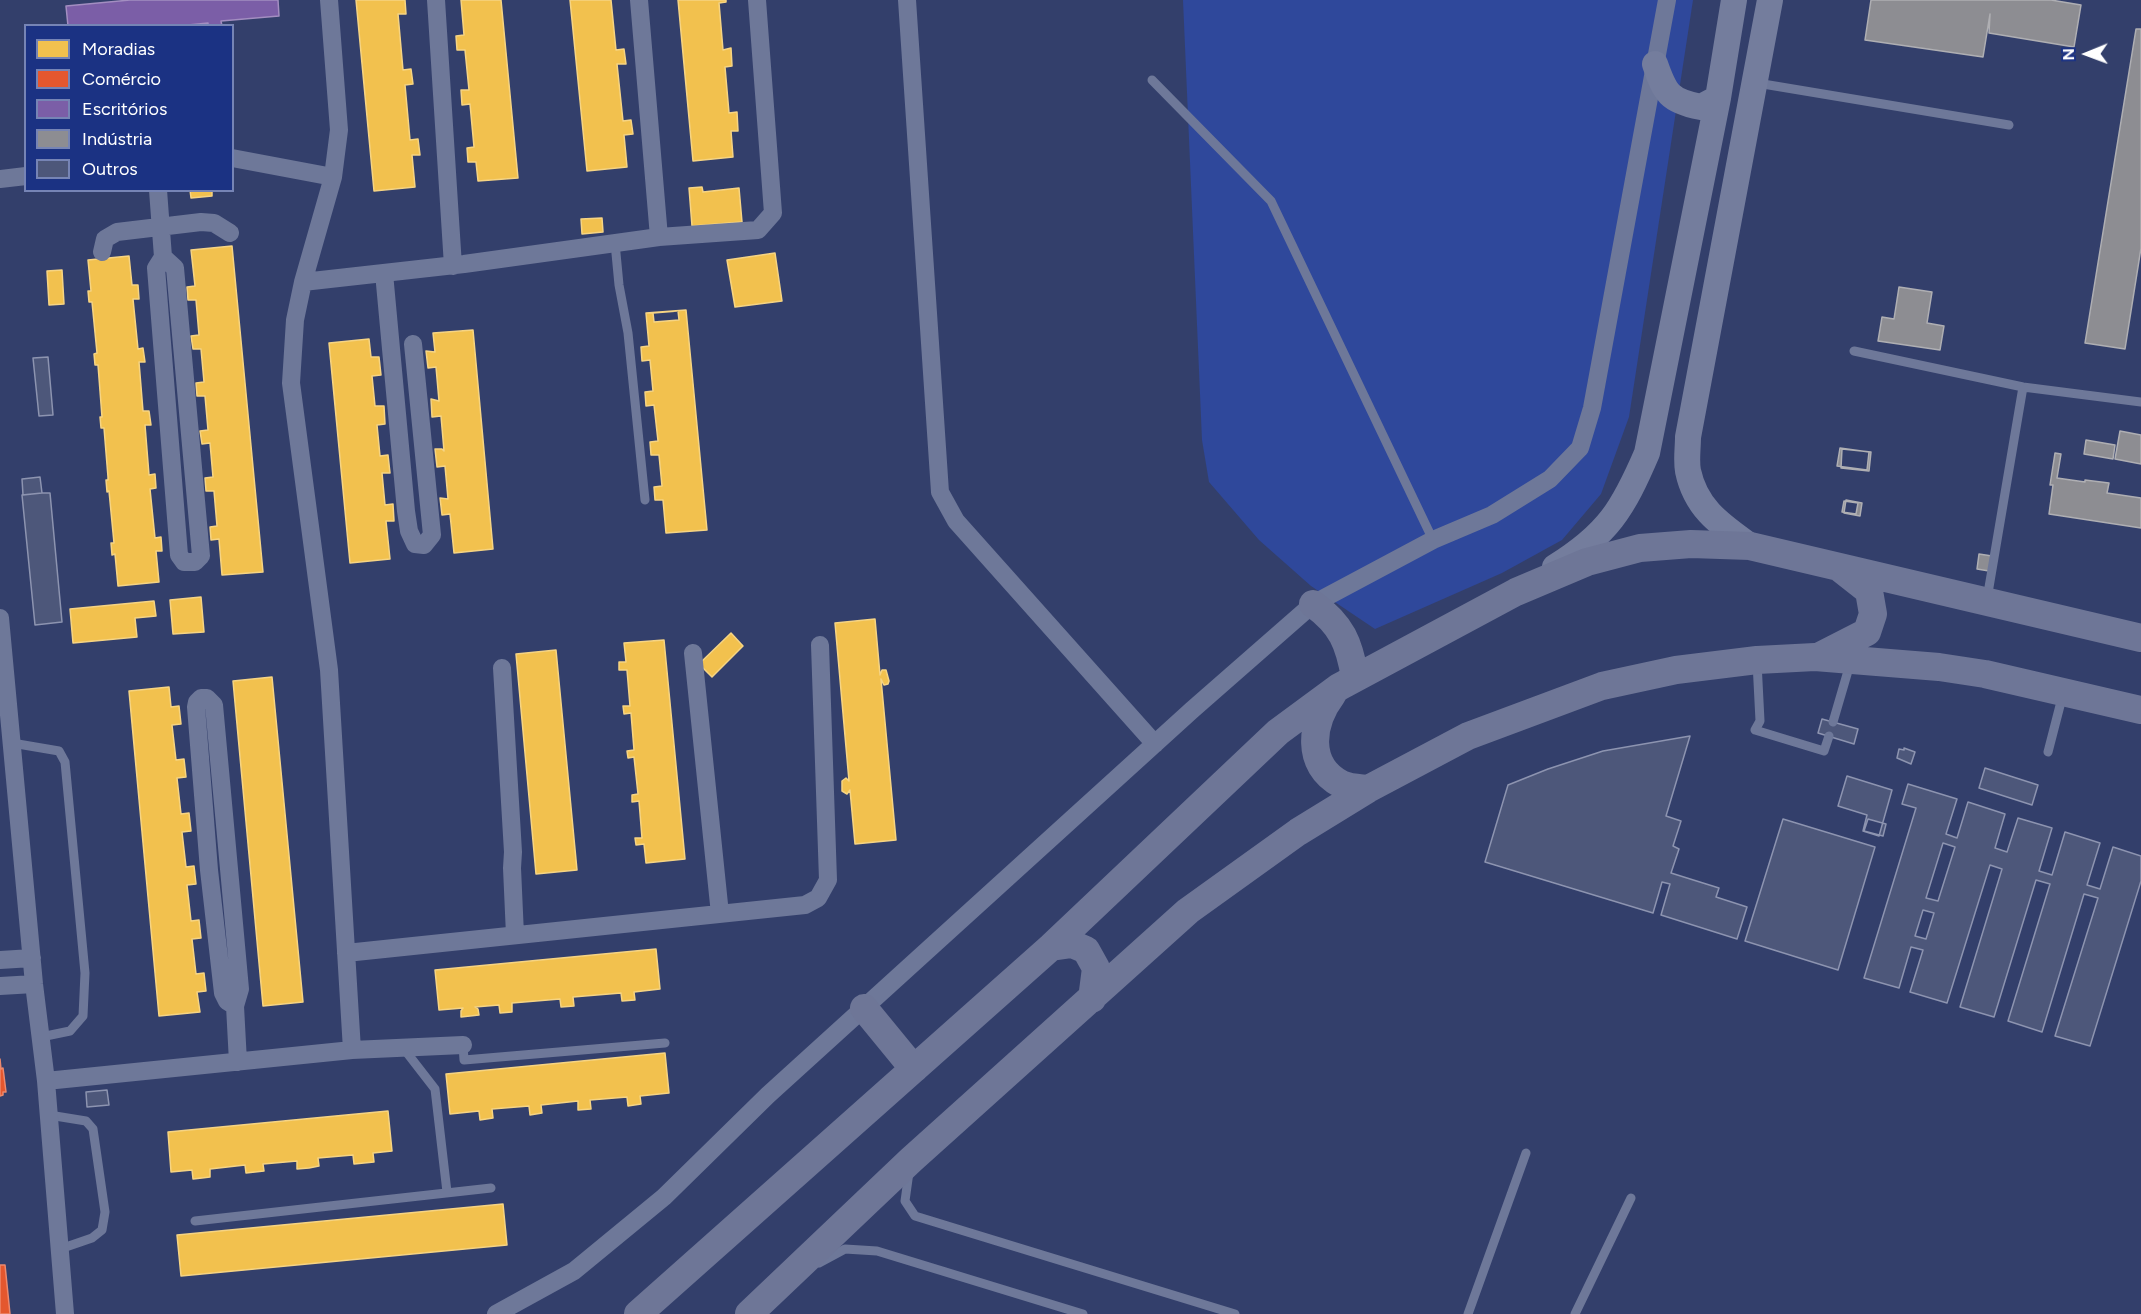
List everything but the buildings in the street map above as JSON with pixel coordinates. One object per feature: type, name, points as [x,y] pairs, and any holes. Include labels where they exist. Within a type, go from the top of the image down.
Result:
[{"type":"main road","points":[[638,1314],[1051,947],[1278,732],[1347,682],[1516,592],[1578,553],[1606,529],[1630,493],[1647,453],[1718,98],[1734,0]]},
{"type":"main road","points":[[1750,546],[1713,519],[1699,500],[1688,471],[1688,437],[1770,0]]},
{"type":"main road","points":[[1655,64],[1664,90],[1684,104],[1701,107],[1718,98]]},
{"type":"main road","points":[[1516,592],[1587,562],[1640,548],[1690,544],[1750,546],[1986,602],[2136,633]]},
{"type":"main road","points":[[1815,657],[1824,655],[1867,632],[1873,614],[1869,591],[1838,567]]},
{"type":"main road","points":[[1313,604],[1331,617],[1344,638],[1352,658],[1347,682],[1322,708],[1315,738],[1316,758],[1326,773],[1340,784],[1368,789]]},
{"type":"main road","points":[[749,1314],[911,1160],[1188,911],[1298,832],[1368,789],[1468,736],[1602,686],[1676,670],[1757,660],[1815,657],[1962,670],[2141,710]]},
{"type":"main road","points":[[1051,947],[1072,944],[1086,950],[1096,968],[1092,999]]},
{"type":"main road","points":[[864,1008],[914,1069]]},
{"type":"street","points":[[329,0],[339,130],[333,177],[303,282],[295,320],[291,383],[329,670],[352,1050]]},
{"type":"street","points":[[435,0],[453,266]]},
{"type":"street","points":[[639,0],[659,237]]},
{"type":"street","points":[[303,282],[453,266],[659,237],[758,230],[772,213],[758,0]]},
{"type":"street","points":[[907,0],[940,492],[956,521],[1155,744]]},
{"type":"street","points":[[496,1314],[574,1271],[655,1205],[768,1095],[1313,604],[1433,540],[1492,515],[1550,479],[1580,448],[1592,408],[1667,0]]},
{"type":"street","points":[[234,158],[333,177]]},
{"type":"street","points":[[0,179],[24,176]]},
{"type":"street","points":[[158,192],[163,257],[156,268],[179,555],[184,562],[195,562],[201,555],[175,268],[163,257]]},
{"type":"street","points":[[102,252],[105,238],[117,232],[201,222],[214,223],[230,233]]},
{"type":"street","points":[[384,273],[406,511],[409,531],[415,544],[424,545],[432,535],[413,344]]},
{"type":"street","points":[[0,618],[34,984],[46,1081],[65,1314]]},
{"type":"street","points":[[346,953],[805,905],[818,898],[828,880],[820,645]]},
{"type":"street","points":[[693,653],[720,914]]},
{"type":"street","points":[[502,668],[513,852],[515,935]]},
{"type":"street","points":[[235,1006],[227,1001],[221,984],[196,707],[196,702],[201,698],[207,698],[214,705],[240,989],[235,1006],[238,1062]]},
{"type":"street","points":[[0,960],[32,958]]},
{"type":"street","points":[[0,986],[34,984]]},
{"type":"street","points":[[46,1081],[352,1050],[463,1045]]},
{"type":"lane","points":[[1152,80],[1271,201],[1433,540]]},
{"type":"lane","points":[[1755,82],[2009,125]]},
{"type":"lane","points":[[615,243],[619,285],[628,333],[645,500]]},
{"type":"lane","points":[[1854,351],[2023,387],[2141,402]]},
{"type":"lane","points":[[1986,602],[2023,387]]},
{"type":"lane","points":[[1833,722],[1852,659]]},
{"type":"lane","points":[[1757,660],[1760,721],[1755,730],[1824,751],[1829,736]]},
{"type":"lane","points":[[2048,752],[2064,692]]},
{"type":"lane","points":[[12,743],[59,751],[65,762],[85,973],[83,1016],[70,1030],[41,1037]]},
{"type":"lane","points":[[463,1045],[464,1060],[665,1042]]},
{"type":"lane","points":[[404,1049],[435,1089],[447,1192]]},
{"type":"lane","points":[[49,1115],[86,1121],[93,1129],[105,1212],[102,1230],[92,1238],[60,1249]]},
{"type":"lane","points":[[1468,1314],[1526,1153]]},
{"type":"lane","points":[[911,1160],[904,1201],[915,1216],[1235,1314]]},
{"type":"lane","points":[[195,1221],[491,1188]]},
{"type":"lane","points":[[1575,1314],[1631,1198]]},
{"type":"lane","points":[[787,1278],[845,1250],[877,1251],[1083,1314]]},
{"type":"shaded area","points":[[1183,0],[1693,0],[1629,417],[1601,494],[1562,540],[1502,573],[1375,629],[1311,586],[1259,540],[1209,482],[1202,440]]}]
